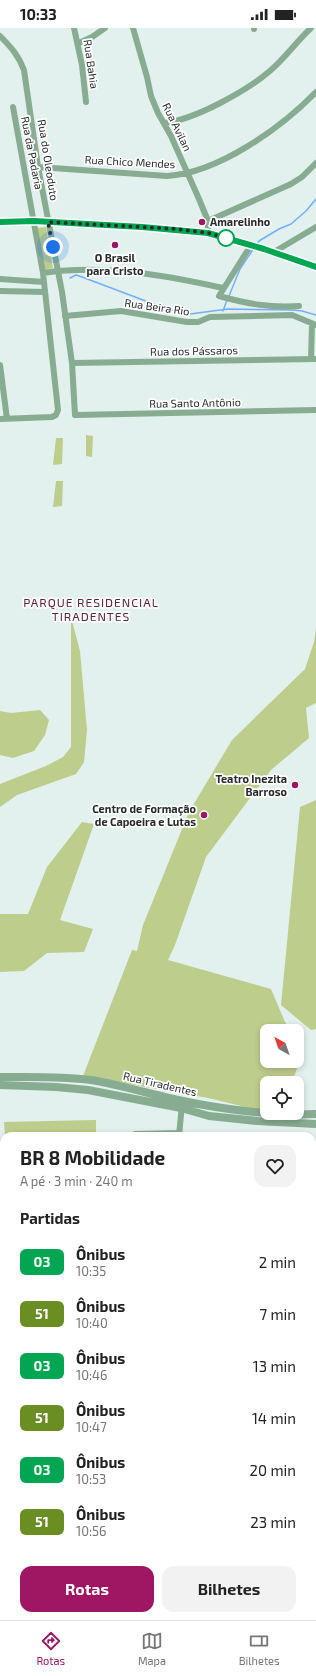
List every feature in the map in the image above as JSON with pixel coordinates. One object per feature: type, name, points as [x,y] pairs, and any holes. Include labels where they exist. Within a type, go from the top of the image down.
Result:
[{"type":"street","name":"Rua Bahia","points":[[74,28],[79,43],[86,102]]},
{"type":"street","points":[[79,43],[92,37],[105,28]]},
{"type":"street","name":"Rua Avilan","points":[[133,28],[147,77],[150,96],[188,174],[208,221],[208,233]]},
{"type":"street","points":[[164,123],[177,122],[188,118],[238,94],[272,70],[311,28]]},
{"type":"street","name":"Rua do Oleoduto","points":[[0,36],[20,58],[24,70],[38,167],[58,271],[72,363],[75,414]]},
{"type":"street","name":"Rua Chico Mendes","points":[[38,167],[167,176],[188,174],[227,157],[261,138],[287,119],[316,92]]},
{"type":"street","name":"Rua da Padaria","points":[[13,107],[43,273]]},
{"type":"street","points":[[208,221],[291,184],[302,177],[316,163]]},
{"type":"street","points":[[0,222],[34,221],[142,227],[208,233],[253,245],[316,267]]},
{"type":"street","points":[[274,252],[316,227]]},
{"type":"street","points":[[253,245],[223,288],[221,297],[275,307],[299,306]]},
{"type":"street","points":[[0,365],[3,419],[51,417],[56,415],[58,410],[43,273],[90,269],[152,274],[223,288]]},
{"type":"street","points":[[0,279],[44,282]]},
{"type":"street","points":[[0,291],[45,292]]},
{"type":"street","name":"Rua Beira Rio","points":[[65,316],[120,311],[188,322],[198,322],[210,317],[292,316],[304,319],[314,325]]},
{"type":"street","points":[[314,325],[314,359]]},
{"type":"street","name":"Rua dos Pássaros","points":[[72,363],[314,359]]},
{"type":"street","name":"Rua Santo Antônio","points":[[75,414],[316,410]]},
{"type":"street","name":"Rua Tiradentes","points":[[0,1077],[88,1080],[126,1088],[182,1105]]},
{"type":"street","points":[[20,1086],[23,1077]]},
{"type":"street","points":[[84,1089],[88,1080]]},
{"type":"street","name":"Rua Tiradentes","points":[[0,1085],[84,1089],[124,1097],[232,1110],[260,1116]]},
{"type":"street","points":[[124,1097],[126,1088]]},
{"type":"street","points":[[179,1132],[182,1105]]},
{"type":"street","name":"Rua Tiradentes","points":[[304,1115],[316,1114]]},
{"type":"street","name":"Rua Tiradentes","points":[[286,1120],[316,1124]]},
{"type":"green space","points":[[46,227],[53,268],[44,270],[37,228]]},
{"type":"green space","points":[[86,435],[93,436],[92,457],[86,456]]},
{"type":"green space","points":[[56,438],[63,438],[62,464],[53,465]]},
{"type":"green space","points":[[56,481],[63,481],[62,506],[53,507]]},
{"type":"green space","points":[[71,617],[80,651],[87,730],[84,762],[76,774],[17,795],[0,807],[0,784],[46,766],[63,757],[71,747]]},
{"type":"green space","points":[[316,627],[316,703],[306,708],[309,738],[271,770],[206,857],[175,945],[168,960],[271,989],[287,1024],[260,1024],[260,1068],[297,1068],[294,1076],[260,1076],[260,1110],[208,1098],[83,1076],[132,950],[137,951],[143,925],[189,812],[232,740],[305,669],[314,642]]},
{"type":"green space","points":[[40,710],[49,720],[45,735],[34,751],[13,758],[0,755],[0,711],[11,713]]},
{"type":"green space","points":[[316,800],[316,1029],[311,1030],[281,1005],[300,807]]},
{"type":"green space","points":[[82,822],[94,824],[60,920],[93,929],[84,952],[47,953],[24,971],[0,972],[0,914],[28,914],[47,867]]},
{"type":"green space","points":[[96,1120],[96,1132],[5,1132],[4,1122]]},
{"type":"waterway","points":[[257,244],[259,241],[279,229],[291,224],[306,211],[316,199]]},
{"type":"waterway","points":[[229,296],[240,269],[254,248]]},
{"type":"waterway","points":[[70,278],[76,275],[167,309],[190,314],[228,309],[294,310],[316,315]]},
{"type":"waterway","points":[[223,311],[227,300]]},
{"type":"bus line","name":"03","points":[[0,222],[34,221],[177,229],[208,233],[264,249],[316,267]]},
{"type":"place","name":"Amarelinho","points":[[202,222]]},
{"type":"place","name":"O Brasil para Cristo","points":[[115,245]]},
{"type":"place","name":"Teatro Inezita Barroso","points":[[295,785]]},
{"type":"place","name":"Centro de Formação de Capoeira e Lutas","points":[[204,815]]},
{"type":"district","name":"PARQUE RESIDENCIAL TIRADENTES","points":[[91,610]]},
{"type":"route","points":[[53,247],[48,222],[177,229],[208,233],[226,238]]}]
